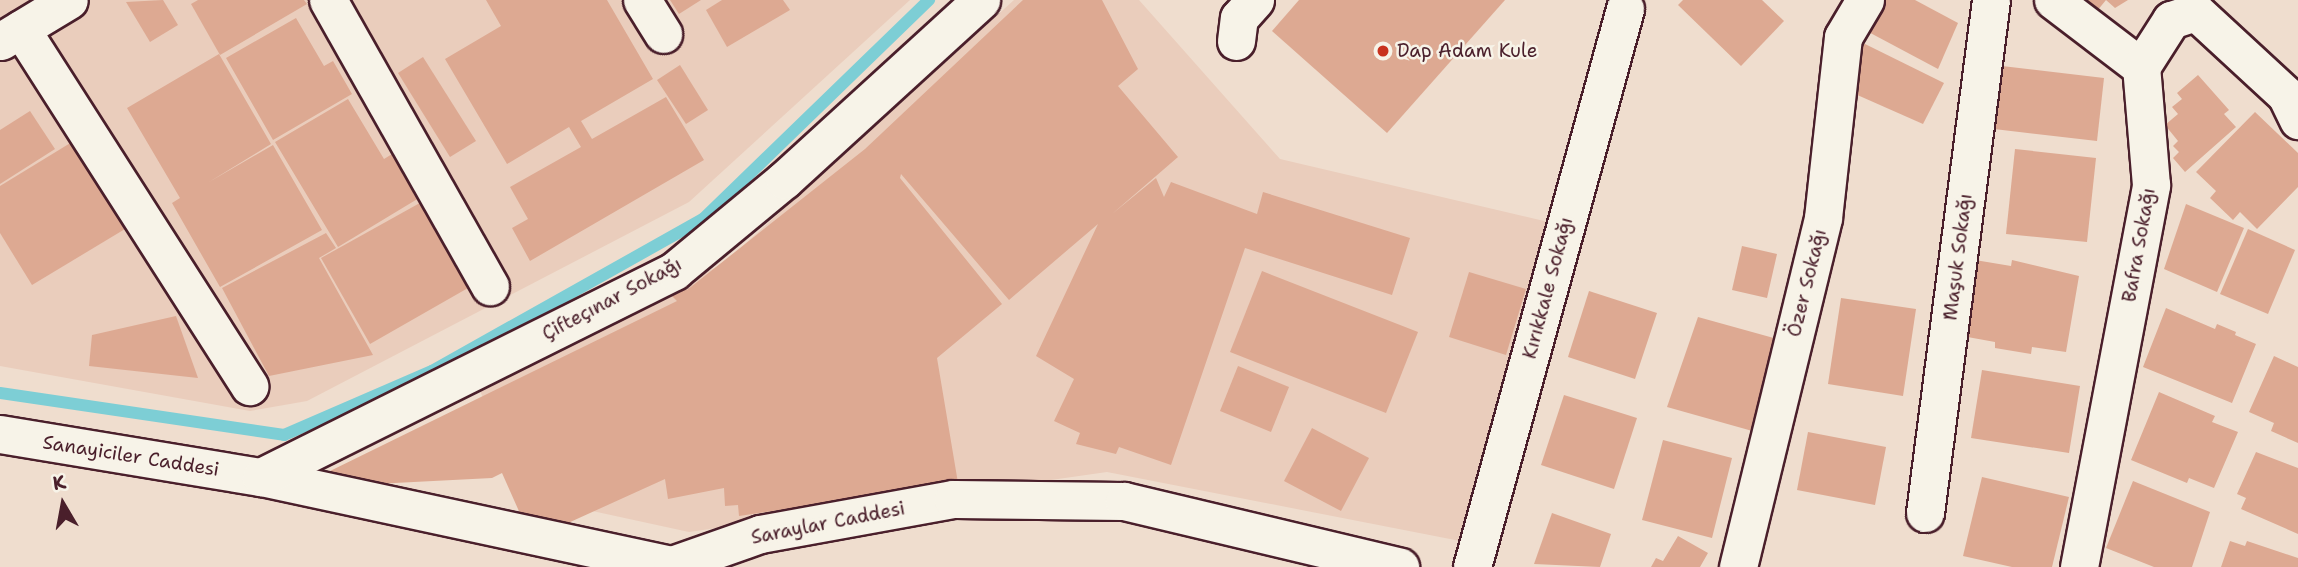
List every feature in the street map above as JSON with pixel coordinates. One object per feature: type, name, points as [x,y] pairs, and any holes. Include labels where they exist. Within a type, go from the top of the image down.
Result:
[{"type":"street","points":[[69,0],[11,35],[249,386]]},
{"type":"street","points":[[328,0],[490,286]]},
{"type":"street","points":[[642,0],[663,34]]},
{"type":"street","name":"Çifteçınar Sokağı","points":[[261,477],[674,271],[784,180],[981,0]]},
{"type":"street","points":[[1236,41],[1239,18],[1255,0]]},
{"type":"street","name":"Özer Sokağı","points":[[1738,567],[1824,218],[1843,37],[1865,0]]},
{"type":"street","name":"Maşuk Sokağı","points":[[1925,513],[1991,0]]},
{"type":"street","points":[[2053,0],[2141,67],[2171,20],[2196,12],[2286,95],[2298,120]]},
{"type":"street","name":"Kırıkkale Sokağı","points":[[1472,567],[1625,9]]},
{"type":"street","name":"Bafra Sokağı","points":[[2079,567],[2151,186],[2141,67]]},
{"type":"street","name":"Sanayiciler Caddesi","points":[[0,434],[261,477]]},
{"type":"street","name":"Saraylar Caddesi","points":[[261,477],[672,565],[760,534],[953,499],[1124,501],[1400,567]]},
{"type":"shaded area","points":[[0,0],[910,0],[689,202],[307,401],[250,411],[0,366]]},
{"type":"shaded area","points":[[1014,0],[1139,0],[1280,159],[1578,229],[1491,547],[1107,472],[689,532],[528,497],[480,391],[724,263]]},
{"type":"building","points":[[163,0],[178,25],[150,42],[126,2]]},
{"type":"building","points":[[198,0],[304,0],[307,4],[220,55],[191,4]]},
{"type":"building","points":[[486,0],[607,0],[653,79],[581,121],[592,139],[666,97],[704,160],[530,261],[512,228],[528,219],[510,187],[581,147],[569,127],[507,164],[445,59],[501,26]]},
{"type":"building","points":[[670,0],[701,0],[679,14]]},
{"type":"building","points":[[722,0],[783,0],[790,10],[727,47],[706,10]]},
{"type":"building","points":[[1023,0],[1102,0],[1138,69],[1118,86],[1178,157],[1112,214],[1156,178],[1164,197],[1171,182],[1257,214],[1263,192],[1410,238],[1392,295],[1245,248],[1171,465],[1119,447],[1116,454],[1076,444],[1080,433],[1054,421],[1074,379],[1036,356],[1098,224],[1009,300],[901,174],[900,178],[1002,304],[937,358],[958,483],[739,516],[738,505],[725,506],[724,488],[668,499],[665,479],[557,528],[526,527],[502,473],[492,478],[355,485],[326,473],[677,301],[671,295],[683,286],[687,290],[865,149]]},
{"type":"building","name":"Dap Adam Kule","points":[[1299,0],[1505,0],[1387,133],[1272,31]]},
{"type":"building","points":[[1683,0],[1762,0],[1784,21],[1741,66],[1678,5]]},
{"type":"building","points":[[1883,0],[1915,0],[1958,23],[1938,69],[1861,28]]},
{"type":"building","points":[[2084,0],[2106,0],[2097,11]]},
{"type":"building","points":[[2106,0],[2128,0],[2115,8]]},
{"type":"building","points":[[296,18],[324,66],[333,61],[352,94],[273,140],[226,58]]},
{"type":"building","points":[[1863,43],[1944,83],[1923,124],[1846,90]]},
{"type":"building","points":[[219,54],[271,144],[209,182],[273,145],[322,230],[220,287],[172,203],[180,198],[127,108]]},
{"type":"building","points":[[423,57],[476,141],[450,157],[398,73]]},
{"type":"building","points":[[680,65],[708,110],[686,124],[657,80]]},
{"type":"building","points":[[2002,66],[2104,78],[2097,141],[1994,129]]},
{"type":"building","points":[[2198,75],[2229,110],[2224,114],[2236,127],[2185,172],[2173,158],[2179,152],[2173,146],[2178,141],[2165,125],[2178,114],[2172,107],[2182,99],[2177,93]]},
{"type":"building","points":[[348,99],[384,159],[397,151],[424,195],[338,247],[275,142]]},
{"type":"building","points":[[30,111],[55,149],[0,184],[0,130]]},
{"type":"building","points":[[2255,112],[2298,153],[2298,187],[2257,229],[2240,212],[2233,220],[2210,198],[2216,191],[2196,172]]},
{"type":"building","points":[[72,142],[125,229],[32,285],[0,233],[0,186]]},
{"type":"building","points":[[2015,149],[2096,158],[2087,242],[2006,234]]},
{"type":"building","points":[[427,199],[475,284],[370,344],[321,258]]},
{"type":"building","points":[[2186,204],[2244,228],[2217,292],[2164,269]]},
{"type":"building","points":[[2248,229],[2295,250],[2268,314],[2220,294]]},
{"type":"building","points":[[326,233],[336,248],[319,258],[373,355],[269,376],[222,288]]},
{"type":"building","points":[[1742,246],[1777,254],[1767,298],[1732,290]]},
{"type":"building","points":[[1975,260],[2011,266],[2012,260],[2079,276],[2066,352],[2032,347],[2031,354],[1995,348],[1995,342],[1962,336]]},
{"type":"building","points":[[1262,271],[1418,332],[1386,413],[1230,352]]},
{"type":"building","points":[[1469,272],[1526,289],[1506,355],[1449,337]]},
{"type":"building","points":[[1589,291],[1657,313],[1635,379],[1568,357]]},
{"type":"building","points":[[1841,298],[1916,309],[1903,396],[1828,384]]},
{"type":"building","points":[[2166,308],[2215,329],[2217,324],[2256,344],[2232,403],[2143,367]]},
{"type":"building","points":[[176,316],[198,378],[89,366],[92,335]]},
{"type":"building","points":[[1698,317],[1781,340],[1763,434],[1667,407]]},
{"type":"building","points":[[2274,356],[2298,367],[2298,443],[2271,431],[2274,423],[2249,412]]},
{"type":"building","points":[[1238,366],[1289,387],[1271,432],[1220,411]]},
{"type":"building","points":[[1982,370],[2080,386],[2069,453],[1971,438]]},
{"type":"building","points":[[2159,392],[2215,416],[2212,422],[2238,432],[2214,488],[2189,478],[2187,483],[2131,460]]},
{"type":"building","points":[[1564,395],[1637,418],[1614,489],[1541,465]]},
{"type":"building","points":[[1312,428],[1369,458],[1341,511],[1284,481]]},
{"type":"building","points":[[1808,432],[1886,447],[1875,505],[1797,490]]},
{"type":"building","points":[[1663,440],[1732,458],[1712,538],[1642,520]]},
{"type":"building","points":[[2256,452],[2298,468],[2298,534],[2241,509],[2246,498],[2237,494]]},
{"type":"building","points":[[1982,477],[2069,497],[2052,567],[2012,567],[1963,556]]},
{"type":"building","points":[[2133,481],[2210,512],[2192,567],[2154,567],[2106,548]]},
{"type":"building","points":[[1552,513],[1611,534],[1600,567],[1534,564]]},
{"type":"building","points":[[1678,536],[1708,553],[1700,567],[1651,567],[1656,558],[1663,561]]},
{"type":"building","points":[[2230,541],[2245,546],[2247,541],[2298,558],[2298,567],[2221,567]]},
{"type":"waterway","points":[[0,393],[284,435],[432,371],[703,219],[929,0]]},
{"type":"place","name":"Dap Adam Kule","points":[[1383,51]]}]
